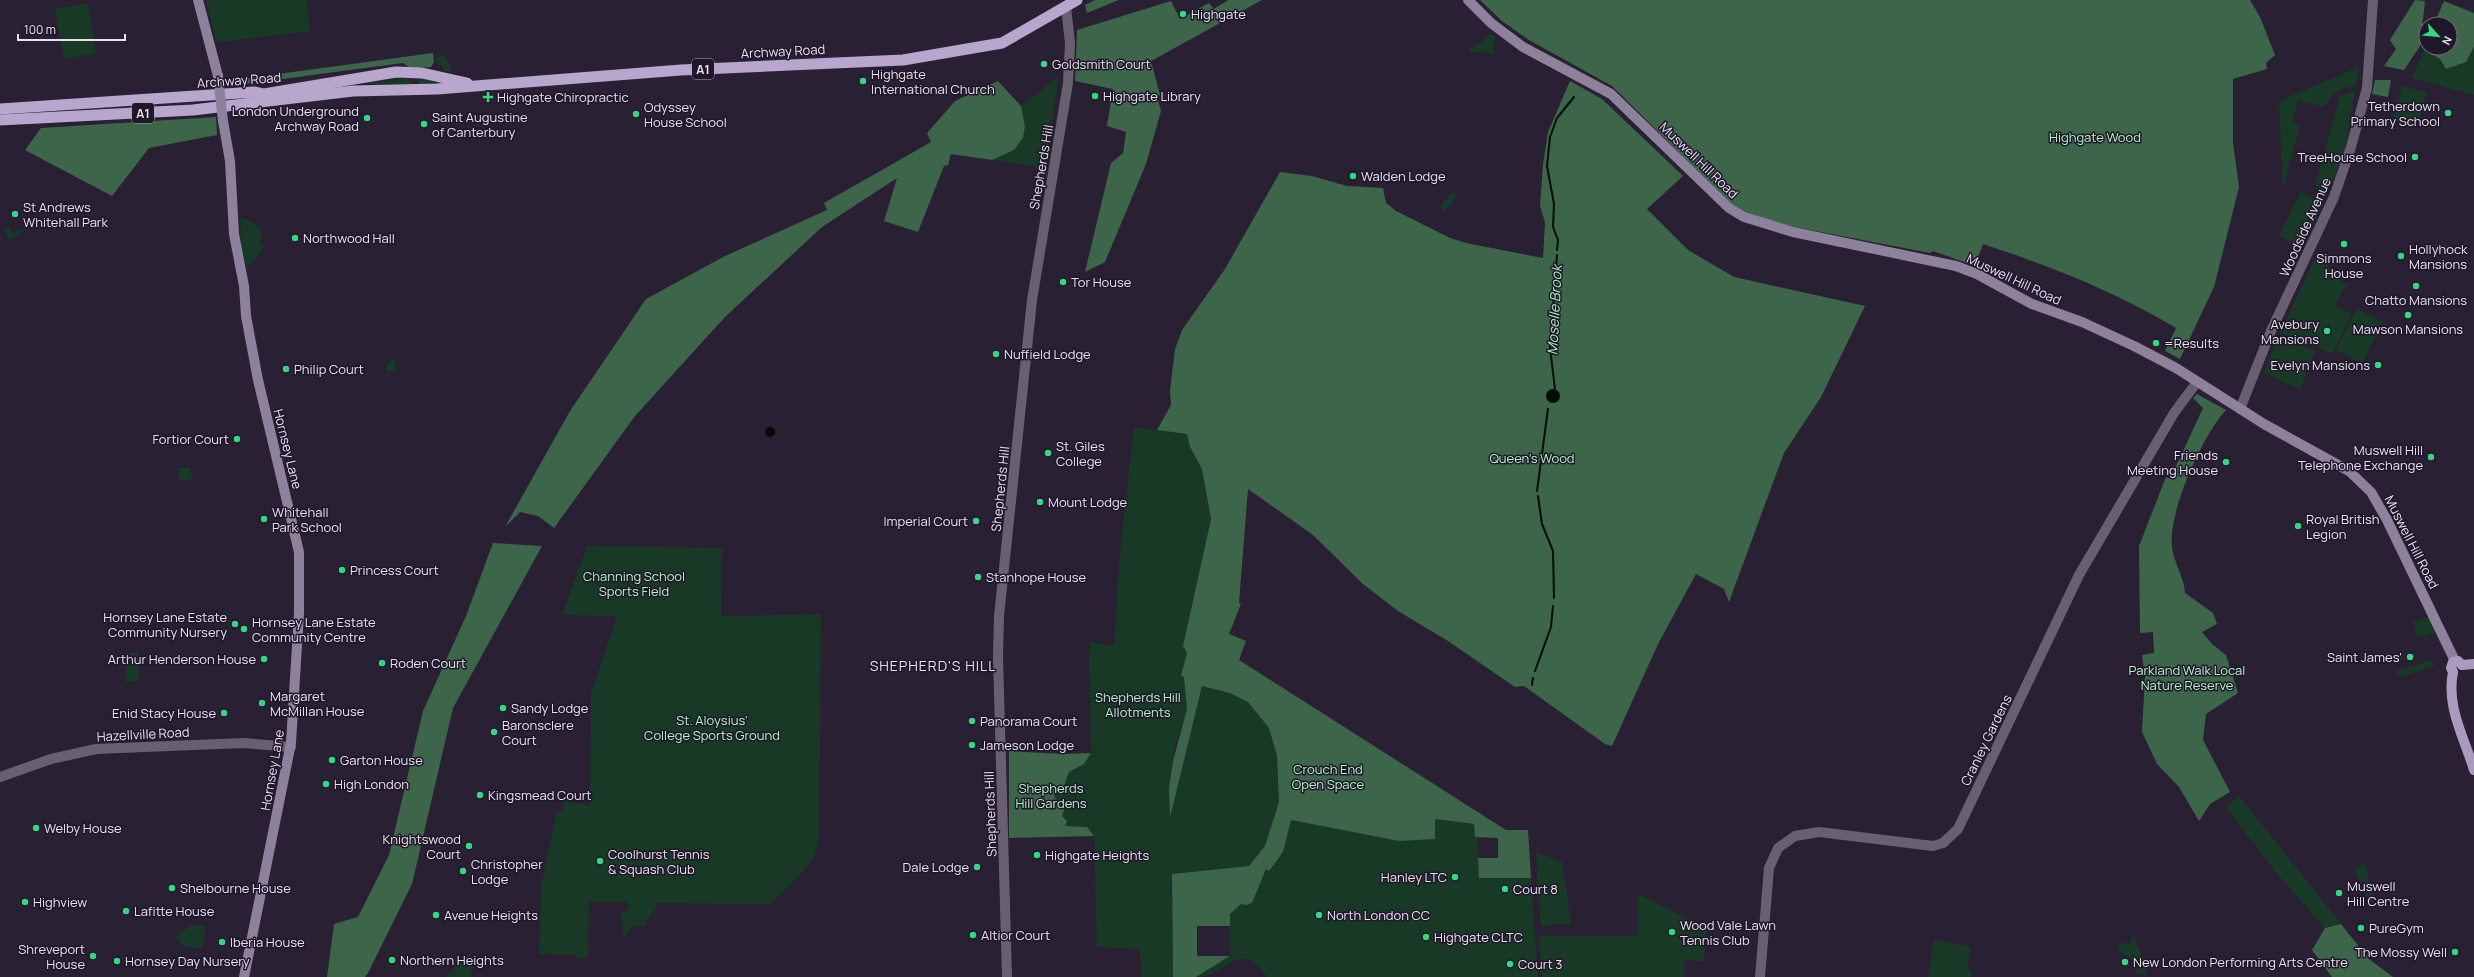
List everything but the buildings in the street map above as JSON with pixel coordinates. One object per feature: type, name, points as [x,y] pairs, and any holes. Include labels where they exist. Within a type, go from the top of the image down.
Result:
[{"type":"highway","name":"Archway Road","points":[[0,120],[193,110],[353,91],[477,86],[681,70],[903,60],[1002,42],[1077,0]]},
{"type":"highway","name":"Archway Road","points":[[0,109],[255,92],[262,88],[325,80],[336,81],[382,73],[409,72],[477,86]]},
{"type":"main road","name":"Hornsey Lane","points":[[198,0],[218,76],[223,121],[230,161],[234,234],[244,286],[246,316],[258,380],[299,548],[299,613],[291,747],[244,977]]},
{"type":"main road","name":"Muswell Hill Road","points":[[1468,0],[1491,23],[1523,47],[1611,94],[1729,208],[1744,217],[1793,232],[1956,266],[1977,274],[2032,304],[2082,322],[2134,346],[2176,368],[2240,409],[2349,470],[2371,492],[2395,535],[2459,663]]},
{"type":"main road","points":[[2474,664],[2459,663],[2461,671],[2453,672],[2450,685],[2451,704],[2474,770]]},
{"type":"street","name":"Woodside Avenue","points":[[2240,409],[2271,332],[2334,197],[2352,147],[2368,83],[2373,0]]},
{"type":"street","name":"Shepherds Hill","points":[[1008,977],[999,672],[1000,616],[1032,300],[1068,83],[1070,43],[1066,7]]},
{"type":"street","name":"Cranley Gardens","points":[[1760,977],[1769,868],[1778,848],[1795,836],[1819,832],[1933,846],[1943,844],[1958,829],[2079,575],[2174,413],[2197,382]]},
{"type":"street","name":"Hazellville Road","points":[[0,777],[51,760],[96,749],[242,743],[291,747]]},
{"type":"green space","points":[[206,0],[307,0],[310,31],[220,42],[216,40]]},
{"type":"green space","points":[[1095,0],[1119,0],[1087,13],[1085,5]]},
{"type":"green space","points":[[1228,0],[1262,0],[1151,61],[1160,95],[1157,97],[1161,111],[1146,164],[1105,262],[1085,272],[1111,163],[1123,153],[1126,132],[1107,126],[1113,89],[1075,81],[1077,30],[1171,1],[1180,19],[1209,3],[1214,9]]},
{"type":"green space","name":"Highgate Wood","points":[[1480,0],[2250,0],[2260,17],[2275,55],[2266,63],[2267,69],[2233,79],[2233,143],[2239,187],[2214,287],[2180,359],[2165,351],[2176,328],[2130,302],[2082,280],[1983,244],[1975,266],[1933,251],[1930,253],[1764,221],[1746,215],[1731,204],[1612,86],[1529,40],[1502,21]]},
{"type":"green space","points":[[2415,0],[2425,1],[2423,16],[2418,16],[2418,49],[2404,70],[2384,66],[2396,49],[2390,40]]},
{"type":"green space","points":[[2444,1],[2474,13],[2474,47],[2466,62],[2446,69],[2440,59],[2435,56],[2458,56],[2458,16],[2437,16]]},
{"type":"green space","points":[[88,3],[96,53],[64,59],[55,9]]},
{"type":"green space","points":[[1490,33],[1495,37],[1493,54],[1470,51],[1469,49],[1485,40]]},
{"type":"green space","points":[[2474,47],[2474,95],[2412,78],[2421,56],[2435,56],[2440,59],[2466,62]]},
{"type":"green space","points":[[433,53],[434,62],[431,67],[410,68],[403,63],[230,86],[227,81]]},
{"type":"green space","points":[[445,55],[452,72],[444,71],[442,65],[437,64],[435,58]]},
{"type":"green space","points":[[2359,67],[2356,86],[2337,92],[2330,98],[2324,107],[2298,100],[2292,123],[2300,125],[2283,190],[2279,101]]},
{"type":"green space","points":[[1059,76],[1045,168],[992,160],[1014,150],[1025,126],[1021,106]]},
{"type":"green space","points":[[412,77],[443,82],[443,84],[419,85],[419,81]]},
{"type":"green space","points":[[406,78],[415,85],[360,84]]},
{"type":"green space","points":[[2375,80],[2391,80],[2388,97],[2372,94]]},
{"type":"green space","points":[[998,81],[1021,106],[1025,126],[1023,138],[1014,150],[992,160],[951,154],[948,165],[944,166],[918,232],[884,221],[897,178],[822,227],[725,317],[635,416],[554,528],[538,516],[520,512],[505,527],[570,411],[646,299],[725,256],[827,210],[824,203],[931,142],[927,133],[955,101]]},
{"type":"green space","name":"Queen’s Wood","points":[[1570,81],[1602,99],[1683,176],[1647,209],[1688,250],[1734,277],[1865,306],[1821,397],[1784,453],[1729,602],[1724,589],[1696,574],[1658,644],[1612,746],[1605,744],[1524,686],[1515,687],[1448,641],[1398,611],[1363,584],[1313,535],[1248,489],[1239,603],[1241,604],[1229,634],[1246,641],[1239,660],[1506,830],[1528,830],[1531,878],[1479,878],[1478,858],[1498,858],[1498,838],[1475,837],[1474,824],[1435,819],[1435,839],[1399,841],[1291,820],[1283,852],[1269,871],[1266,869],[1252,903],[1246,905],[1241,904],[1230,914],[1230,926],[1197,926],[1197,956],[1230,956],[1196,977],[1173,977],[1172,874],[1249,866],[1265,846],[1279,802],[1277,756],[1269,728],[1248,702],[1230,693],[1202,686],[1170,818],[1169,788],[1173,761],[1187,709],[1184,678],[1181,675],[1187,653],[1183,646],[1211,519],[1202,469],[1190,447],[1187,434],[1157,430],[1171,405],[1170,391],[1175,349],[1182,330],[1225,269],[1280,172],[1312,176],[1347,186],[1383,188],[1386,203],[1396,211],[1450,238],[1466,243],[1543,258],[1545,222],[1540,206],[1543,164],[1548,132]]},
{"type":"green space","points":[[2402,86],[2427,92],[2417,127],[2393,120]]},
{"type":"green space","points":[[2355,90],[2346,146],[2328,193],[2315,185],[2340,96]]},
{"type":"green space","points":[[216,117],[217,135],[149,148],[112,196],[25,150],[41,128]]},
{"type":"green space","points":[[1452,192],[1457,196],[1445,211],[1440,207]]},
{"type":"green space","points":[[2301,192],[2324,203],[2302,247],[2279,236]]},
{"type":"green space","points":[[240,217],[252,222],[263,231],[260,243],[264,247],[263,250],[247,267],[241,245]]},
{"type":"green space","points":[[9,228],[14,234],[20,229],[25,231],[9,240],[5,229]]},
{"type":"green space","points":[[2315,258],[2328,264],[2332,276],[2349,285],[2344,288],[2335,306],[2352,314],[2333,354],[2310,343],[2280,333]]},
{"type":"green space","points":[[2357,309],[2383,322],[2362,363],[2336,350]]},
{"type":"green space","points":[[2278,338],[2315,351],[2300,390],[2264,372]]},
{"type":"green space","points":[[395,358],[395,371],[386,371],[386,366]]},
{"type":"green space","name":"Parkland Walk Local Nature Reserve","points":[[2197,394],[2226,410],[2207,437],[2188,475],[2175,514],[2172,532],[2172,547],[2183,581],[2185,593],[2213,613],[2217,624],[2202,632],[2212,644],[2226,655],[2238,693],[2206,714],[2203,740],[2230,792],[2210,804],[2199,821],[2179,787],[2157,764],[2142,732],[2145,677],[2142,655],[2154,653],[2153,632],[2140,633],[2139,546],[2166,477],[2170,479],[2203,408],[2193,398]]},
{"type":"green space","name":"Shepherds Hill Allotments","points":[[1134,427],[1187,434],[1190,447],[1202,469],[1211,519],[1183,646],[1187,653],[1181,675],[1184,678],[1187,709],[1174,750],[1169,788],[1171,815],[1202,686],[1230,693],[1248,702],[1269,728],[1277,756],[1279,802],[1265,846],[1249,866],[1172,874],[1173,977],[1141,977],[1140,949],[1097,947],[1094,836],[1009,838],[1009,751],[1063,754],[1091,753],[1089,642],[1114,646],[1119,564]]},
{"type":"green space","points":[[178,468],[190,468],[192,479],[179,481]]},
{"type":"green space","points":[[493,543],[542,546],[453,708],[412,884],[368,973],[365,977],[327,977],[334,924],[358,917],[389,855],[423,711],[466,616]]},
{"type":"green space","name":"St. Aloysius' College Sports Ground","points":[[587,546],[722,548],[721,616],[821,614],[819,836],[815,855],[800,875],[770,904],[658,903],[645,926],[633,926],[624,939],[621,914],[628,909],[628,902],[589,902],[588,958],[576,958],[576,955],[539,954],[541,886],[557,811],[562,812],[564,801],[590,806],[591,693],[617,616],[562,615]]},
{"type":"green space","points":[[2434,615],[2441,630],[2417,638],[2413,622]]},
{"type":"green space","points":[[126,653],[138,653],[139,681],[126,682]]},
{"type":"green space","points":[[2432,660],[2434,667],[2398,677],[2396,671]]},
{"type":"green space","name":"Shepherds Hill Gardens","points":[[1009,751],[1063,754],[1091,753],[1084,764],[1069,772],[1064,786],[1054,796],[1064,810],[1062,816],[1067,821],[1065,826],[1087,827],[1094,836],[1009,838]]},
{"type":"green space","points":[[2240,797],[2369,959],[2393,977],[2332,977],[2312,950],[2325,928],[2278,875],[2225,806]]},
{"type":"green space","points":[[1435,819],[1474,824],[1475,837],[1478,837],[1479,878],[1531,878],[1538,977],[1267,977],[1257,965],[1249,960],[1241,959],[1207,975],[1196,977],[1230,956],[1230,914],[1241,904],[1252,903],[1266,869],[1270,870],[1283,852],[1291,820],[1399,841]]},
{"type":"green space","points":[[1536,852],[1562,862],[1571,923],[1541,926]]},
{"type":"green space","points":[[2365,863],[2374,902],[2372,903],[2369,902],[2354,869]]},
{"type":"green space","name":"Wood Vale Lawn Tennis Club","points":[[1638,894],[1706,928],[1704,961],[1684,960],[1684,977],[1542,977],[1539,936],[1638,936]]},
{"type":"green space","points":[[193,924],[206,927],[202,949],[183,946],[176,936]]},
{"type":"green space","points":[[2341,924],[2369,959],[2393,977],[2332,977],[2312,950],[2325,928]]},
{"type":"green space","points":[[2135,934],[2137,945],[2146,966],[2146,977],[2140,973],[2134,974],[2140,963],[2117,950],[2121,942],[2128,945]]},
{"type":"green space","points":[[1934,939],[1971,947],[1967,969],[1972,970],[1971,977],[1928,977]]},
{"type":"green space","points":[[471,952],[471,977],[446,977]]},
{"type":"shaded area","points":[[1553,389],[1558,391],[1560,396],[1558,401],[1553,403],[1548,401],[1546,396],[1548,391]]},
{"type":"shaded area","points":[[768,427],[772,427],[775,432],[772,437],[768,437],[765,434],[765,430]]},
{"type":"waterway","name":"Moselle Brook","points":[[1557,250],[1558,240],[1553,227],[1554,204],[1547,166],[1550,137],[1557,118],[1574,97]]},
{"type":"waterway","name":"Moselle Brook","points":[[1555,389],[1550,348],[1557,255]]},
{"type":"waterway","name":"Moselle Brook","points":[[1537,491],[1548,409]]},
{"type":"waterway","name":"Moselle Brook","points":[[1538,496],[1542,524],[1553,551],[1554,598]]},
{"type":"waterway","name":"Moselle Brook","points":[[1535,671],[1551,627],[1553,606]]},
{"type":"waterway","name":"Moselle Brook","points":[[1532,685],[1533,678]]},
{"type":"place","name":"Highgate","points":[[1183,14]]},
{"type":"place","name":"Goldsmith Court","points":[[1044,64]]},
{"type":"place","name":"Highgate International Church","points":[[863,81]]},
{"type":"place","name":"Highgate Library","points":[[1095,96]]},
{"type":"place","name":"Highgate Chiropractic","points":[[488,97]]},
{"type":"place","name":"Tetherdown Primary School","points":[[2448,113]]},
{"type":"place","name":"Odyssey House School","points":[[636,114]]},
{"type":"place","name":"London Underground Archway Road","points":[[367,118]]},
{"type":"place","name":"Saint Augustine of Canterbury","points":[[424,124]]},
{"type":"place","name":"TreeHouse School","points":[[2415,157]]},
{"type":"place","name":"Walden Lodge","points":[[1353,176]]},
{"type":"place","name":"St Andrews Whitehall Park","points":[[15,214]]},
{"type":"place","name":"Northwood Hall","points":[[295,238]]},
{"type":"place","name":"Simmons House","points":[[2344,244]]},
{"type":"place","name":"Hollyhock Mansions","points":[[2401,256]]},
{"type":"place","name":"Tor House","points":[[1063,282]]},
{"type":"place","name":"Chatto Mansions","points":[[2416,286]]},
{"type":"place","name":"Mawson Mansions","points":[[2408,315]]},
{"type":"place","name":"Avebury Mansions","points":[[2327,331]]},
{"type":"place","name":"=Results","points":[[2156,343]]},
{"type":"place","name":"Nuffield Lodge","points":[[996,354]]},
{"type":"place","name":"Evelyn Mansions","points":[[2378,365]]},
{"type":"place","name":"Philip Court","points":[[286,369]]},
{"type":"place","name":"Fortior Court","points":[[237,439]]},
{"type":"place","name":"St. Giles College","points":[[1048,453]]},
{"type":"place","name":"Muswell Hill Telephone Exchange","points":[[2431,457]]},
{"type":"place","name":"Friends Meeting House","points":[[2226,462]]},
{"type":"place","name":"Mount Lodge","points":[[1040,502]]},
{"type":"place","name":"Whitehall Park School","points":[[264,519]]},
{"type":"place","name":"Imperial Court","points":[[976,521]]},
{"type":"place","name":"Royal British Legion","points":[[2298,526]]},
{"type":"place","name":"Princess Court","points":[[342,570]]},
{"type":"place","name":"Stanhope House","points":[[978,577]]},
{"type":"place","name":"Hornsey Lane Estate Community Nursery","points":[[235,624]]},
{"type":"place","name":"Hornsey Lane Estate Community Centre","points":[[244,629]]},
{"type":"place","name":"Saint James'","points":[[2410,657]]},
{"type":"place","name":"Arthur Henderson House","points":[[264,659]]},
{"type":"place","name":"Roden Court","points":[[382,663]]},
{"type":"place","name":"Margaret McMillan House","points":[[262,703]]},
{"type":"place","name":"Sandy Lodge","points":[[503,708]]},
{"type":"place","name":"Enid Stacy House","points":[[224,713]]},
{"type":"place","name":"Panorama Court","points":[[972,721]]},
{"type":"place","name":"Baronsclere Court","points":[[494,732]]},
{"type":"place","name":"Jameson Lodge","points":[[972,745]]},
{"type":"place","name":"Garton House","points":[[332,760]]},
{"type":"place","name":"High London","points":[[326,784]]},
{"type":"place","name":"Kingsmead Court","points":[[480,795]]},
{"type":"place","name":"Welby House","points":[[36,828]]},
{"type":"place","name":"Knightswood Court","points":[[469,846]]},
{"type":"place","name":"Highgate Heights","points":[[1037,855]]},
{"type":"place","name":"Coolhurst Tennis & Squash Club","points":[[600,861]]},
{"type":"place","name":"Dale Lodge","points":[[977,867]]},
{"type":"place","name":"Christopher Lodge","points":[[463,871]]},
{"type":"place","name":"Hanley LTC","points":[[1455,877]]},
{"type":"place","name":"Shelbourne House","points":[[172,888]]},
{"type":"place","name":"Court 8","points":[[1505,889]]},
{"type":"place","name":"Muswell Hill Centre","points":[[2339,893]]},
{"type":"place","name":"Highview","points":[[25,902]]},
{"type":"place","name":"Lafitte House","points":[[126,911]]},
{"type":"place","name":"Avenue Heights","points":[[436,915]]},
{"type":"place","name":"North London CC","points":[[1319,915]]},
{"type":"place","name":"PureGym","points":[[2361,928]]},
{"type":"place","name":"Wood Vale Lawn Tennis Club","points":[[1672,932]]},
{"type":"place","name":"Altior Court","points":[[973,935]]},
{"type":"place","name":"Highgate CLTC","points":[[1426,937]]},
{"type":"place","name":"Iberia House","points":[[222,942]]},
{"type":"place","name":"The Mossy Well","points":[[2455,952]]},
{"type":"place","name":"Shreveport House","points":[[93,956]]},
{"type":"place","name":"Northern Heights","points":[[392,960]]},
{"type":"place","name":"Hornsey Day Nursery","points":[[117,961]]},
{"type":"place","name":"New London Performing Arts Centre","points":[[2125,962]]},
{"type":"place","name":"Court 3","points":[[1510,964]]},
{"type":"district","name":"SHEPHERD'S HILL","points":[[933,665]]},
{"type":"park label","name":"Channing School Sports Field","points":[[634,584]]},
{"type":"park label","name":"Crouch End Open Space","points":[[1328,776]]}]
